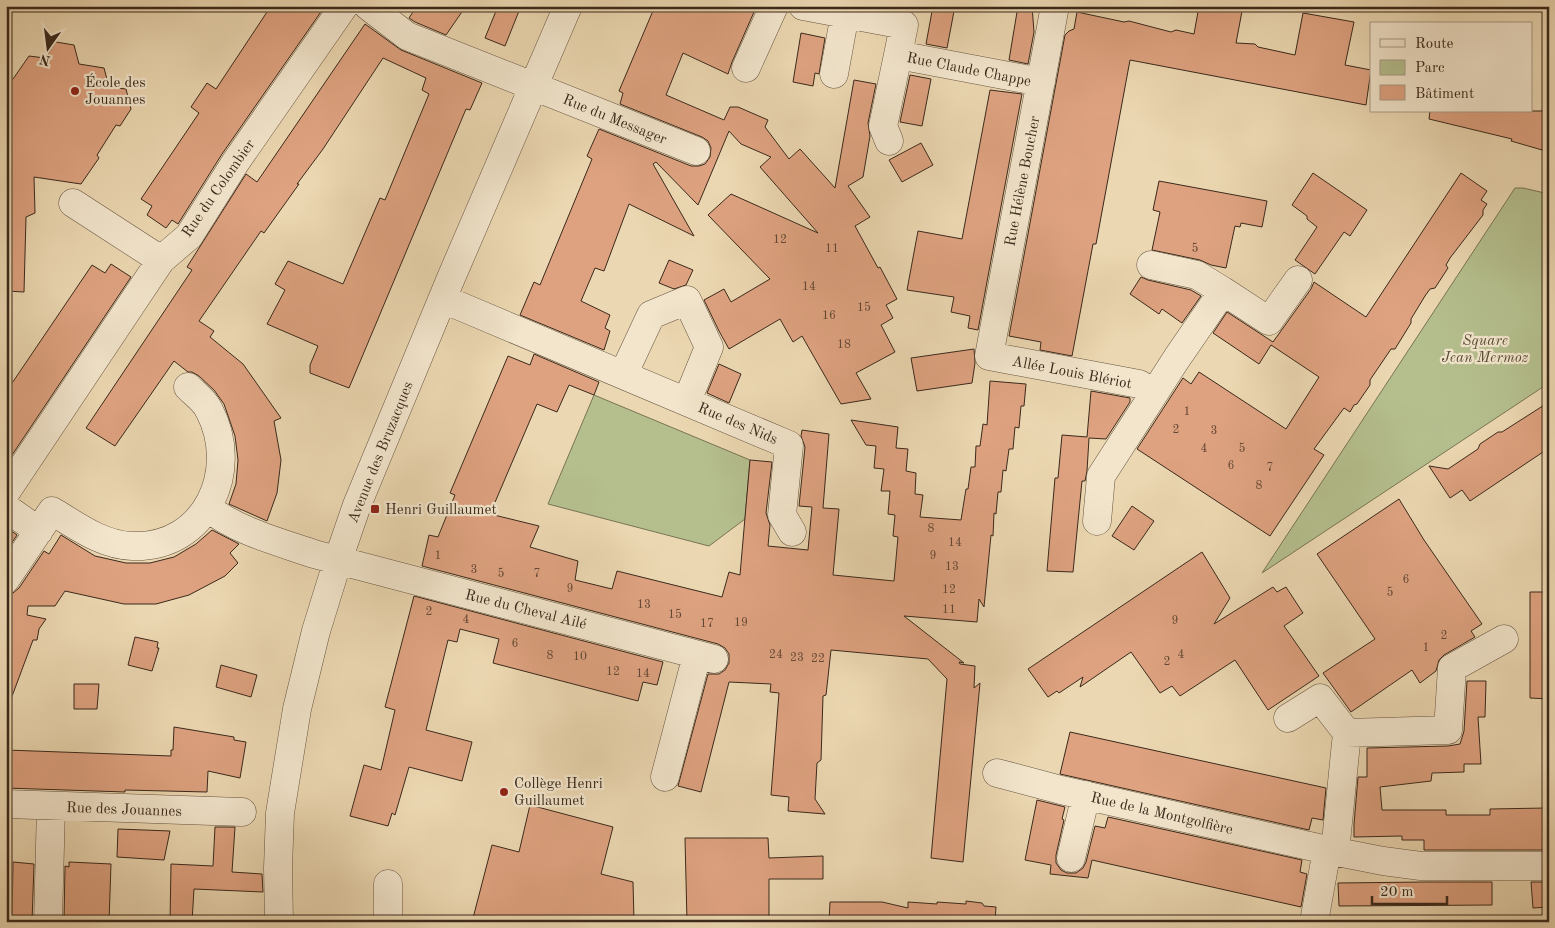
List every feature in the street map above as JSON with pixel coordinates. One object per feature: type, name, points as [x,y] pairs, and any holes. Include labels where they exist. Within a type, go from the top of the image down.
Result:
[{"type":"street","name":"Rue du Colombier","points":[[6,492],[161,260],[189,236],[235,163],[344,6]]},
{"type":"street","points":[[368,6],[407,36],[535,86]]},
{"type":"street","name":"Avenue des Bruzacques","points":[[279,922],[280,813],[296,718],[316,631],[338,560],[357,505],[442,299],[568,6]]},
{"type":"street","points":[[746,68],[774,6]]},
{"type":"street","name":"Rue Claude Chappe","points":[[803,6],[904,25],[884,126],[889,141]]},
{"type":"street","name":"Rue Hélène Boucher","points":[[989,356],[1055,6]]},
{"type":"street","points":[[834,74],[845,14]]},
{"type":"street","name":"Rue Claude Chappe","points":[[898,55],[1041,82]]},
{"type":"street","name":"Rue du Messager","points":[[535,86],[696,151]]},
{"type":"street","points":[[73,203],[161,260]]},
{"type":"street","points":[[1151,265],[1197,275],[1269,321],[1298,280]]},
{"type":"street","points":[[1097,521],[1100,476],[1223,291]]},
{"type":"street","name":"Rue des Nids","points":[[442,299],[789,445],[782,515],[792,532]]},
{"type":"street","name":"Rue des Nids","points":[[624,375],[651,315],[687,300],[709,347],[686,401]]},
{"type":"street","name":"Allée Louis Blériot","points":[[989,356],[1139,384],[1153,395]]},
{"type":"street","points":[[6,508],[130,546],[153,545],[175,537],[192,526],[207,508],[216,491],[221,474],[220,442],[216,425],[208,407],[188,387]]},
{"type":"street","name":"Rue du Cheval Ailé","points":[[207,508],[216,515],[264,538],[338,560],[706,657],[665,777]]},
{"type":"street","points":[[6,579],[46,521]]},
{"type":"street","points":[[1347,733],[1448,730],[1452,668],[1504,639]]},
{"type":"street","points":[[1288,718],[1320,698],[1347,733],[1331,851],[1314,922]]},
{"type":"street","name":"Rue de la Montgolfière","points":[[997,773],[1061,790],[1383,861],[1421,866],[1549,866]]},
{"type":"street","points":[[1071,858],[1086,795]]},
{"type":"street","name":"Rue des Jouannes","points":[[6,804],[242,812]]},
{"type":"street","points":[[48,922],[52,807]]},
{"type":"street","points":[[388,884],[388,922]]},
{"type":"green space","name":"Square Jean Mermoz","points":[[1515,188],[1549,194],[1549,383],[1262,573]]},
{"type":"green space","points":[[594,395],[750,460],[745,519],[709,546],[548,504]]},
{"type":"building","points":[[271,6],[325,6],[222,154],[178,224],[172,220],[166,228],[147,215],[152,206],[141,199],[199,113],[191,107],[207,83],[216,89]]},
{"type":"building","points":[[417,6],[466,6],[446,35],[409,18]]},
{"type":"building","points":[[498,6],[521,6],[505,46],[485,38]]},
{"type":"building","points":[[655,6],[741,6],[754,12],[728,74],[683,53],[666,95],[724,120],[730,107],[738,107],[768,120],[765,127],[789,159],[800,149],[835,188],[854,80],[876,84],[868,123],[870,136],[863,177],[848,186],[870,217],[855,226],[897,299],[886,305],[893,318],[881,325],[895,352],[856,373],[871,399],[841,404],[802,336],[793,342],[780,319],[729,349],[719,331],[704,300],[724,289],[731,302],[770,279],[708,215],[731,194],[818,233],[760,167],[771,157],[741,144],[729,131],[698,205],[656,162],[653,164],[694,236],[629,204],[604,271],[595,268],[581,301],[610,315],[605,328],[610,331],[604,350],[520,315],[534,282],[540,285],[592,159],[587,156],[599,129],[691,166],[705,164],[710,157],[711,148],[708,141],[702,137],[620,104],[623,93],[619,91]]},
{"type":"building","points":[[933,6],[955,6],[947,48],[926,44]]},
{"type":"building","points":[[1018,6],[1032,6],[1034,32],[1028,64],[1009,60]]},
{"type":"building","points":[[1199,6],[1243,6],[1236,43],[1255,44],[1258,47],[1295,55],[1303,13],[1354,22],[1345,65],[1370,70],[1366,105],[1130,60],[1096,244],[1093,244],[1072,356],[1040,350],[1041,342],[1009,336],[1065,35],[1074,29],[1077,12],[1124,22],[1129,21],[1171,32],[1176,30],[1194,34]]},
{"type":"building","points":[[365,24],[401,50],[482,83],[470,110],[466,109],[349,388],[310,373],[310,365],[318,346],[267,324],[285,290],[275,284],[288,261],[343,284],[380,198],[385,200],[429,94],[422,90],[426,78],[383,58],[323,149],[297,184],[299,184],[264,233],[261,231],[199,321],[214,331],[210,337],[243,364],[281,418],[274,421],[281,460],[277,493],[267,521],[229,504],[236,484],[238,460],[235,436],[224,404],[214,390],[199,376],[188,372],[174,361],[115,446],[86,428],[192,270],[187,267],[246,174],[257,182]]},
{"type":"building","points":[[801,33],[825,38],[819,74],[815,73],[813,86],[793,82]]},
{"type":"building","points":[[56,42],[74,45],[79,64],[104,68],[109,87],[126,89],[131,109],[120,126],[116,125],[97,155],[99,158],[81,184],[34,177],[35,213],[26,217],[24,292],[6,291],[6,86],[10,85],[9,80],[13,79],[29,56],[45,58]]},
{"type":"building","points":[[910,75],[931,79],[922,126],[900,122]]},
{"type":"building","points":[[990,90],[1022,94],[978,330],[968,328],[970,316],[951,312],[954,297],[907,290],[918,231],[962,239]]},
{"type":"building","points":[[1549,111],[1549,152],[1511,141],[1512,139],[1429,119],[1430,112]]},
{"type":"building","points":[[921,143],[933,165],[902,182],[889,160]]},
{"type":"building","points":[[1313,173],[1367,210],[1350,236],[1344,232],[1315,274],[1295,260],[1317,227],[1307,219],[1307,216],[1292,205]]},
{"type":"building","points":[[1461,173],[1487,191],[1481,200],[1487,204],[1483,210],[1483,215],[1450,258],[1446,265],[1448,268],[1435,288],[1430,289],[1425,296],[1395,349],[1391,349],[1370,380],[1370,385],[1357,404],[1354,405],[1350,412],[1344,408],[1314,449],[1324,455],[1270,536],[1137,449],[1183,378],[1191,384],[1199,372],[1286,429],[1319,377],[1271,345],[1259,364],[1213,333],[1227,312],[1273,342],[1314,282],[1366,317]]},
{"type":"building","points":[[1159,181],[1267,201],[1262,227],[1241,223],[1240,227],[1235,226],[1226,268],[1211,265],[1200,260],[1152,250],[1160,212],[1153,210]]},
{"type":"building","points":[[669,260],[693,270],[686,285],[674,289],[659,283]]},
{"type":"building","points":[[111,264],[131,277],[6,464],[6,392],[92,265],[105,273]]},
{"type":"building","points":[[1141,277],[1191,290],[1201,296],[1182,323],[1162,309],[1159,314],[1130,294]]},
{"type":"building","points":[[974,349],[975,363],[972,383],[917,391],[911,358]]},
{"type":"building","points":[[534,354],[599,382],[594,395],[569,385],[557,412],[537,404],[490,514],[539,526],[530,547],[578,561],[575,580],[612,589],[617,571],[722,597],[729,572],[740,575],[750,460],[772,462],[766,513],[770,525],[768,546],[808,550],[812,507],[799,506],[805,447],[801,436],[802,430],[829,434],[823,508],[839,509],[833,575],[894,581],[898,537],[893,536],[895,515],[888,514],[890,491],[881,491],[884,469],[874,468],[876,446],[866,445],[851,420],[898,427],[896,448],[908,449],[906,471],[916,473],[915,494],[923,495],[920,517],[961,520],[971,467],[975,467],[976,446],[980,446],[983,424],[987,425],[990,381],[1026,384],[1019,428],[1015,427],[1013,449],[1009,449],[1006,471],[1003,470],[1001,492],[998,492],[996,514],[994,513],[993,536],[991,535],[984,607],[979,599],[977,622],[904,616],[964,663],[959,662],[960,664],[975,666],[974,688],[980,683],[963,862],[931,858],[947,679],[928,659],[831,650],[826,695],[823,696],[821,760],[817,763],[815,799],[825,814],[788,811],[789,797],[771,795],[779,693],[770,692],[771,684],[729,682],[701,792],[678,786],[708,674],[719,674],[725,670],[729,663],[729,654],[725,648],[718,644],[422,566],[429,535],[438,537],[455,495],[450,493],[508,356],[530,365]]},
{"type":"building","points":[[719,364],[741,374],[729,403],[707,393]]},
{"type":"building","points":[[1091,391],[1130,398],[1130,402],[1106,439],[1089,438],[1087,471],[1085,481],[1082,481],[1073,572],[1047,571],[1055,478],[1058,478],[1062,435],[1087,437]]},
{"type":"building","points":[[1549,402],[1549,448],[1470,501],[1462,490],[1450,498],[1429,466],[1448,469],[1478,449],[1480,444],[1498,432],[1502,432]]},
{"type":"building","points":[[1399,499],[1424,540],[1482,624],[1471,631],[1475,637],[1444,655],[1439,660],[1436,671],[1420,683],[1412,670],[1351,712],[1323,673],[1375,639],[1317,554]]},
{"type":"building","points":[[1132,506],[1154,521],[1134,550],[1112,536]]},
{"type":"building","points":[[6,527],[17,535],[6,551]]},
{"type":"building","points":[[212,530],[239,544],[230,553],[238,563],[225,576],[189,595],[156,604],[124,604],[65,591],[55,606],[28,606],[27,615],[46,619],[39,629],[37,640],[33,640],[8,707],[6,706],[6,594],[13,593],[19,588],[44,551],[49,554],[61,535],[95,556],[126,563],[150,563],[174,557],[196,544]]},
{"type":"building","points":[[1202,552],[1230,598],[1214,624],[1273,587],[1277,592],[1286,587],[1303,613],[1284,626],[1319,676],[1268,710],[1235,660],[1180,696],[1172,686],[1160,693],[1131,652],[1080,687],[1083,677],[1059,693],[1057,691],[1048,697],[1028,669]]},
{"type":"building","points":[[1530,592],[1549,592],[1549,699],[1530,698]]},
{"type":"building","points":[[414,596],[663,662],[657,685],[643,682],[638,701],[493,663],[499,639],[460,629],[457,642],[448,640],[426,730],[472,742],[462,781],[409,767],[395,815],[392,813],[388,826],[350,816],[364,765],[381,770],[395,710],[385,707]]},
{"type":"building","points":[[135,637],[158,642],[157,648],[159,648],[152,671],[128,665]]},
{"type":"building","points":[[221,665],[257,675],[251,697],[216,687]]},
{"type":"building","points":[[1467,681],[1486,681],[1485,717],[1478,717],[1481,764],[1464,764],[1464,772],[1432,773],[1431,781],[1380,787],[1382,810],[1446,810],[1446,815],[1490,815],[1490,809],[1546,808],[1546,827],[1549,827],[1549,850],[1424,850],[1424,840],[1402,840],[1402,836],[1354,837],[1358,777],[1367,777],[1367,748],[1460,744],[1464,731]]},
{"type":"building","points":[[74,684],[99,684],[97,709],[74,709]]},
{"type":"building","points":[[174,727],[234,737],[234,740],[246,742],[240,778],[208,771],[207,792],[125,790],[125,792],[6,788],[6,750],[171,756]]},
{"type":"building","points":[[1070,732],[1326,788],[1323,820],[1312,818],[1309,830],[1060,774]]},
{"type":"building","points":[[1037,800],[1065,807],[1056,863],[1061,870],[1067,873],[1076,873],[1083,868],[1095,826],[1105,828],[1108,817],[1302,860],[1300,872],[1307,874],[1301,907],[1092,860],[1088,878],[1050,874],[1051,865],[1025,860]]},
{"type":"building","points":[[530,805],[613,827],[601,874],[633,882],[634,922],[472,922],[492,845],[519,852]]},
{"type":"building","points":[[215,827],[235,827],[232,872],[262,874],[263,892],[194,889],[192,922],[170,922],[171,864],[213,866]]},
{"type":"building","points":[[118,829],[170,831],[164,860],[117,857]]},
{"type":"building","points":[[685,838],[768,838],[769,858],[823,856],[823,879],[769,879],[769,922],[687,922]]},
{"type":"building","points":[[13,862],[34,864],[32,922],[12,922]]},
{"type":"building","points":[[69,862],[111,864],[109,922],[64,922],[65,866],[69,867]]},
{"type":"building","points":[[1492,882],[1492,905],[1339,906],[1338,883]]},
{"type":"building","points":[[1531,882],[1549,882],[1549,907],[1533,908]]},
{"type":"building","points":[[966,901],[996,907],[995,922],[829,922],[830,902],[882,902],[908,908],[908,902],[966,904]]},
{"type":"place","name":"École des Jouannes","points":[[75,91]]},
{"type":"place","name":"Henri Guillaumet","points":[[375,509]]},
{"type":"place","name":"Collège Henri Guillaumet","points":[[504,792]]}]
